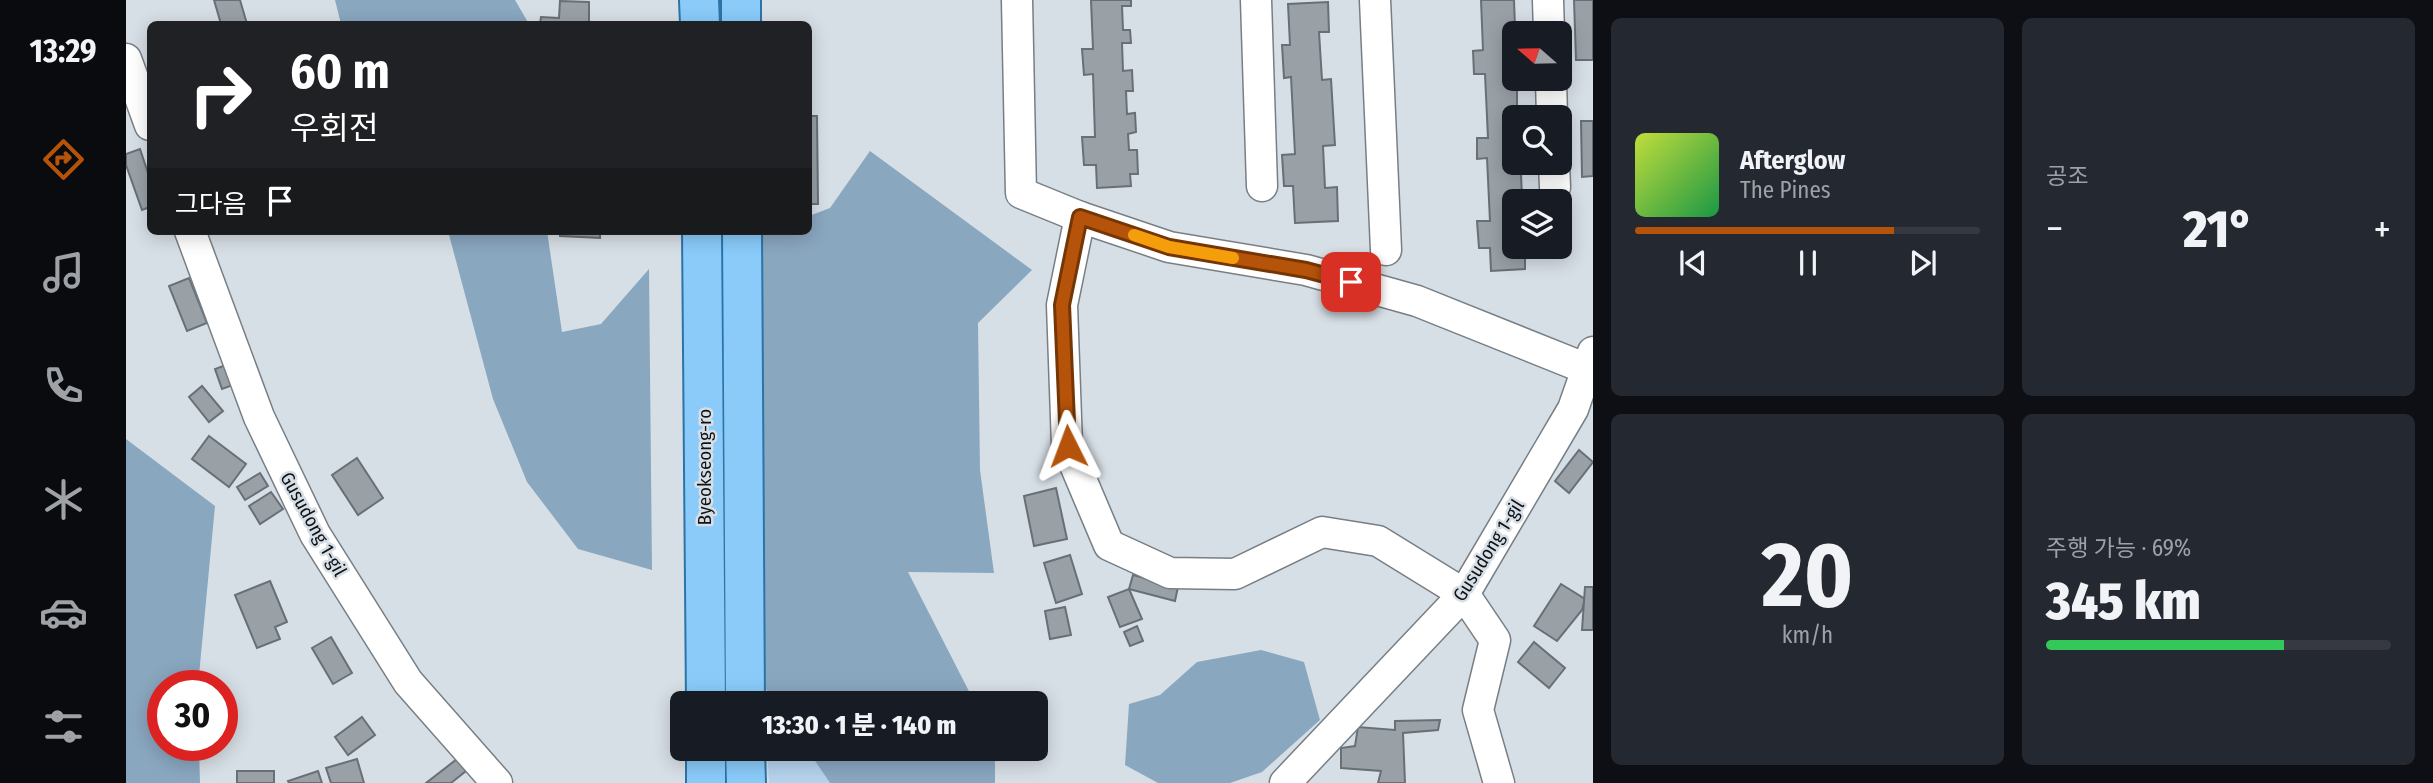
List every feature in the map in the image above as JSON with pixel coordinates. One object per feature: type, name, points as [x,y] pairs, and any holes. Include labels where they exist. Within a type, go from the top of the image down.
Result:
[{"type":"main road","points":[[699,0],[699,21]]},
{"type":"main road","points":[[741,0],[741,21]]},
{"type":"main road","name":"Byeokseong-ro","points":[[702,235],[706,691]]},
{"type":"main road","name":"Byeokseong-ro","points":[[742,235],[745,691]]},
{"type":"main road","points":[[706,761],[706,783]]},
{"type":"main road","points":[[745,761],[746,783]]},
{"type":"street","points":[[1017,0],[1021,192],[1080,217],[1169,247],[1306,270],[1417,301],[1590,360]]},
{"type":"street","points":[[1256,0],[1262,186]]},
{"type":"street","points":[[1375,0],[1386,250]]},
{"type":"street","points":[[1548,0],[1549,21]]},
{"type":"street","points":[[126,59],[147,117]]},
{"type":"street","points":[[1080,217],[1062,305],[1068,446],[1109,545],[1171,573],[1235,574],[1322,532],[1378,541],[1464,594],[1495,640],[1478,710],[1499,783]]},
{"type":"street","name":"Gusudong 1-gil","points":[[191,235],[259,417],[316,534],[408,682],[497,783]]},
{"type":"street","name":"Gusudong 1-gil","points":[[1285,783],[1464,594],[1573,410],[1590,360]]},
{"type":"shaded area","points":[[335,0],[515,0],[527,21],[340,21]]},
{"type":"shaded area","points":[[870,151],[1032,270],[978,323],[980,470],[994,573],[908,572],[969,691],[767,691],[763,685],[759,235],[812,235],[812,215],[830,208]]},
{"type":"shaded area","points":[[449,235],[548,235],[562,332],[601,324],[649,269],[652,570],[578,549],[527,482],[493,399]]},
{"type":"shaded area","points":[[126,439],[215,506],[200,670],[147,670],[147,761],[199,761],[200,783],[126,783]]},
{"type":"shaded area","points":[[1261,650],[1304,662],[1320,720],[1262,772],[1230,783],[1158,783],[1125,765],[1129,704],[1160,695],[1197,662]]},
{"type":"shaded area","points":[[768,761],[815,761],[830,783],[769,783]]},
{"type":"shaded area","points":[[815,761],[995,761],[995,783],[830,783]]},
{"type":"building","points":[[214,0],[240,0],[246,21],[220,21]]},
{"type":"building","points":[[1091,0],[1131,0],[1131,6],[1122,6],[1123,30],[1130,30],[1131,43],[1122,43],[1123,71],[1132,70],[1133,91],[1126,91],[1127,114],[1135,113],[1136,132],[1128,134],[1129,150],[1137,150],[1138,174],[1130,174],[1131,186],[1097,188],[1096,165],[1084,165],[1082,137],[1095,137],[1093,74],[1084,75],[1082,49],[1093,49]]},
{"type":"building","points":[[1481,0],[1514,0],[1515,21],[1502,21],[1502,91],[1517,91],[1517,105],[1502,105],[1502,175],[1521,175],[1522,189],[1502,189],[1502,259],[1525,259],[1525,269],[1491,271],[1490,248],[1479,248],[1477,221],[1490,221],[1487,158],[1477,159],[1477,138],[1488,138],[1485,74],[1474,74],[1473,51],[1483,50]]},
{"type":"building","points":[[1574,0],[1593,0],[1593,60],[1576,60]]},
{"type":"building","points":[[560,1],[589,2],[589,21],[540,21],[541,17],[559,18]]},
{"type":"building","points":[[1328,2],[1329,32],[1319,32],[1322,80],[1331,79],[1335,145],[1323,146],[1325,188],[1337,187],[1338,221],[1295,223],[1293,186],[1284,186],[1282,155],[1295,154],[1291,77],[1284,78],[1282,45],[1290,45],[1288,4]]},
{"type":"building","points":[[812,116],[817,116],[818,204],[812,204]]},
{"type":"building","points":[[1581,121],[1593,121],[1593,176],[1582,177]]},
{"type":"building","points":[[140,149],[147,170],[147,208],[142,210],[126,165],[126,154]]},
{"type":"building","points":[[600,235],[600,238],[560,236]]},
{"type":"building","points":[[189,278],[207,323],[187,331],[169,286]]},
{"type":"building","points":[[226,365],[233,385],[222,389],[215,369]]},
{"type":"building","points":[[202,386],[223,411],[209,422],[189,397]]},
{"type":"building","points":[[209,436],[246,464],[229,487],[192,459]]},
{"type":"building","points":[[1579,450],[1593,462],[1569,493],[1555,481]]},
{"type":"building","points":[[357,458],[383,498],[358,515],[332,475]]},
{"type":"building","points":[[260,473],[268,486],[245,500],[237,487]]},
{"type":"building","points":[[1056,488],[1067,539],[1034,546],[1024,496]]},
{"type":"building","points":[[271,492],[283,509],[260,524],[249,506]]},
{"type":"building","points":[[1070,555],[1082,594],[1056,603],[1044,563]]},
{"type":"building","points":[[1133,575],[1178,587],[1175,601],[1129,589]]},
{"type":"building","points":[[270,581],[287,622],[275,627],[280,639],[257,648],[235,595]]},
{"type":"building","points":[[1561,584],[1585,599],[1582,610],[1557,641],[1534,626]]},
{"type":"building","points":[[1585,587],[1593,587],[1593,630],[1582,630]]},
{"type":"building","points":[[1129,589],[1142,619],[1120,627],[1108,597]]},
{"type":"building","points":[[1065,607],[1071,635],[1050,639],[1045,611]]},
{"type":"building","points":[[1137,626],[1143,641],[1130,646],[1124,632]]},
{"type":"building","points":[[331,637],[352,673],[333,684],[312,648]]},
{"type":"building","points":[[1534,642],[1565,668],[1549,688],[1518,662]]},
{"type":"building","points":[[362,717],[375,735],[348,755],[335,737]]},
{"type":"building","points":[[1440,720],[1438,730],[1403,733],[1405,783],[1378,783],[1381,771],[1341,768],[1341,748],[1355,746],[1358,727],[1395,730],[1395,721]]},
{"type":"building","points":[[357,759],[364,783],[331,783],[326,768]]},
{"type":"building","points":[[457,759],[466,771],[451,783],[426,783]]},
{"type":"building","points":[[237,771],[274,771],[274,783],[237,783]]},
{"type":"building","points":[[318,771],[322,783],[288,781]]},
{"type":"slow traffic","points":[[1134,235],[1169,247],[1233,258]]},
{"type":"route","points":[[1068,446],[1062,305],[1080,217],[1169,247],[1306,270],[1351,282]]}]
